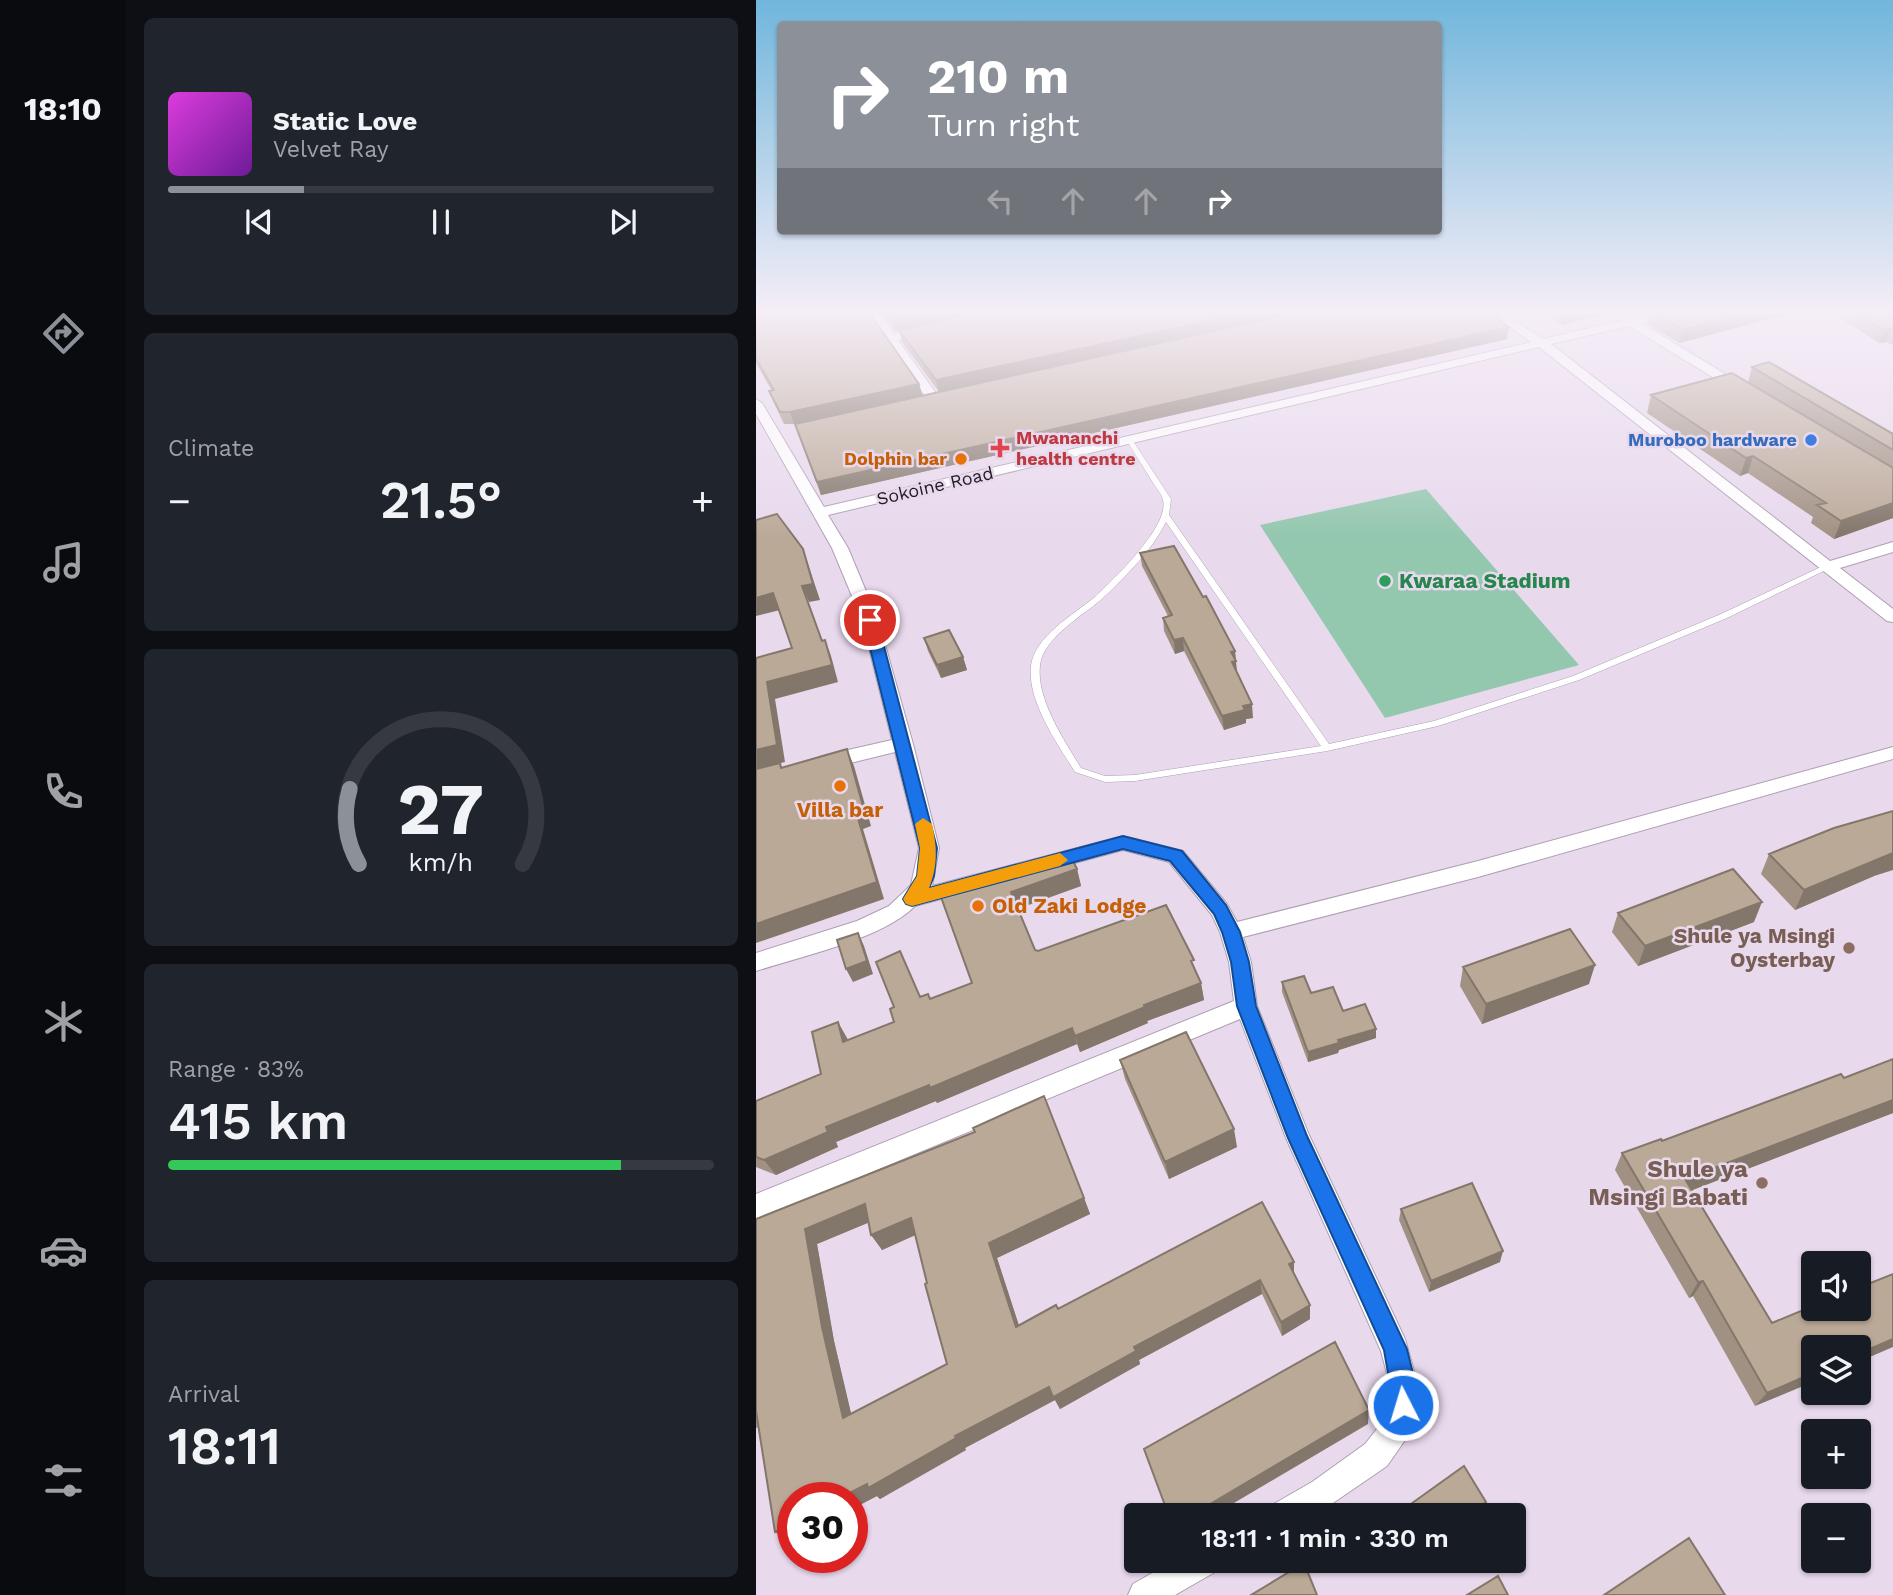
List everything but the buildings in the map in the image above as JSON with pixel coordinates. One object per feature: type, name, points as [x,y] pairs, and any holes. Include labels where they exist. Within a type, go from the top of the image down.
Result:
[{"type":"street","points":[[921,388],[928,401],[948,397]]},
{"type":"street","name":"Sokoine Road","points":[[819,513],[1350,388]]},
{"type":"street","points":[[1600,388],[1893,617]]},
{"type":"street","points":[[1739,388],[1750,395]]},
{"type":"street","points":[[756,404],[781,433],[819,513],[840,548],[870,620],[929,848],[921,888],[895,912],[864,927],[756,962]]},
{"type":"street","points":[[1828,567],[1893,547]]},
{"type":"street","points":[[810,765],[904,744]]},
{"type":"street","points":[[1231,932],[1478,869],[1893,752]]},
{"type":"street","points":[[912,899],[1123,843],[1176,856],[1220,909],[1231,932],[1240,962],[1247,1006],[1298,1138],[1395,1349],[1405,1390],[1402,1420],[1376,1455],[1306,1503]]},
{"type":"street","points":[[756,1207],[1247,1006]]},
{"type":"street","points":[[1144,1595],[1183,1573]]},
{"type":"lane","points":[[1130,442],[1167,499],[1169,508],[1166,516],[1158,532],[1137,557],[1098,597],[1058,630],[1043,647],[1035,664],[1039,690],[1051,724],[1078,770],[1105,779],[1135,778],[1326,748],[1435,724],[1576,678],[1724,616],[1828,567]]},
{"type":"lane","points":[[1166,516],[1326,748]]},
{"type":"green space","points":[[1426,489],[1579,665],[1385,718],[1260,525]]},
{"type":"slow traffic","points":[[923,824],[929,848],[925,876],[921,888],[912,899],[1060,860]]},
{"type":"place","name":"Muroboo hardware","points":[[1811,440]]},
{"type":"place","name":"Mwananchi health centre","points":[[1000,448]]},
{"type":"place","name":"Dolphin bar","points":[[961,459]]},
{"type":"place","name":"Kwaraa Stadium","points":[[1385,581]]},
{"type":"place","name":"Villa bar","points":[[840,786]]},
{"type":"place","name":"Old Zaki Lodge","points":[[978,906]]},
{"type":"place","name":"Shule ya Msingi Oysterbay","points":[[1849,948]]},
{"type":"place","name":"Shule ya Msingi Babati","points":[[1762,1183]]},
{"type":"route","points":[[870,620],[929,848],[921,888],[912,899],[1123,843],[1176,856],[1220,909],[1231,932],[1240,962],[1247,1006],[1298,1138],[1395,1349],[1405,1390],[1403,1405]]}]
